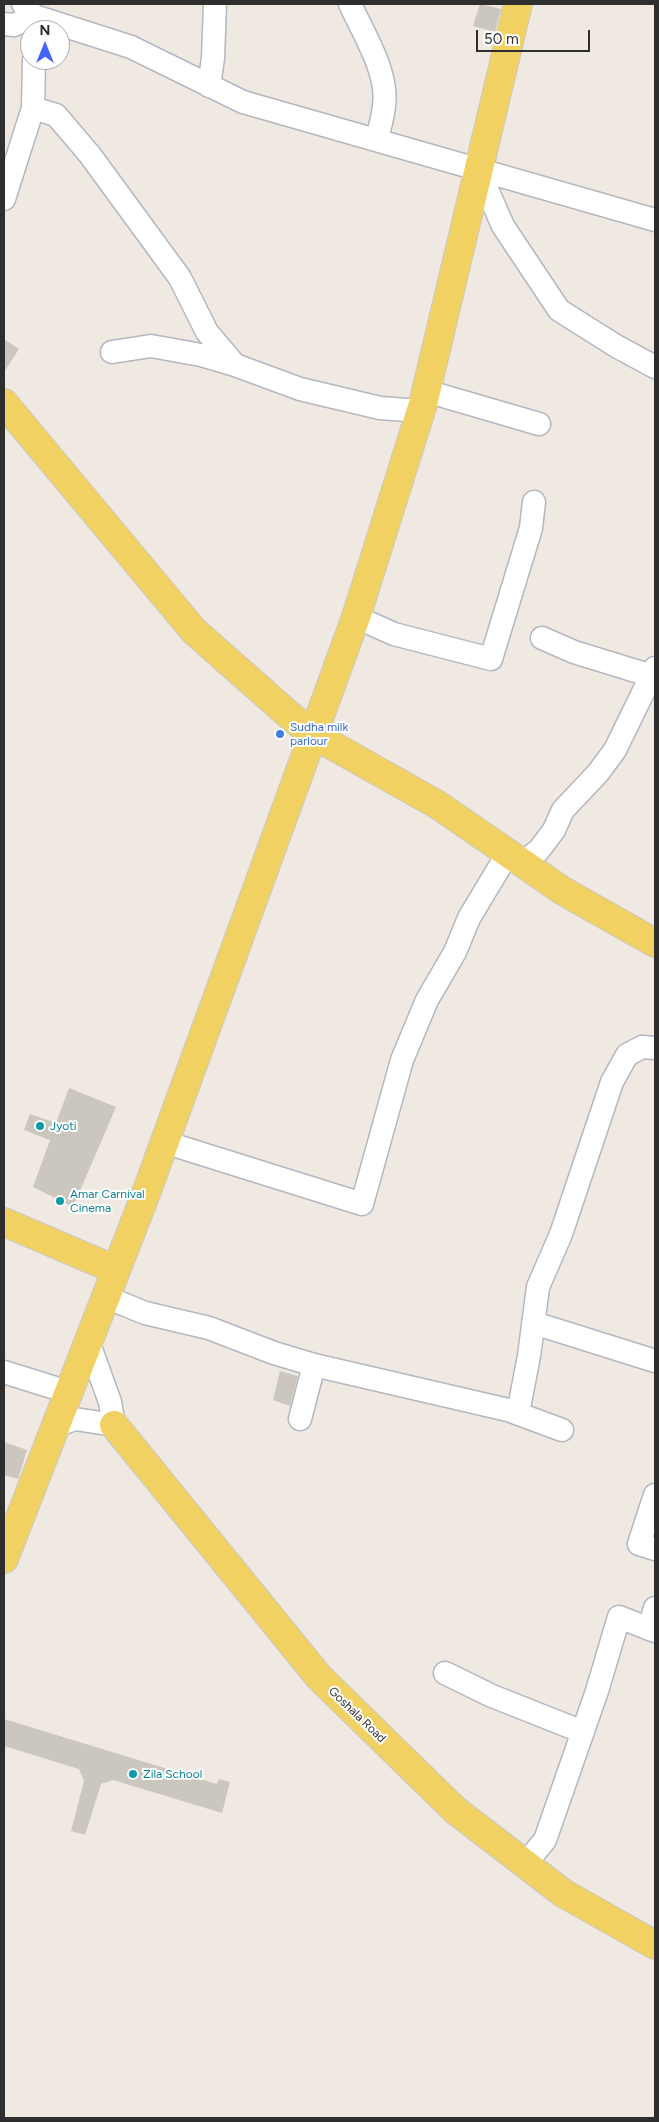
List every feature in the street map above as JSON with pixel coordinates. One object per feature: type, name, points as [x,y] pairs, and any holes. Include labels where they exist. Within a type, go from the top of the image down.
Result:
[{"type":"main road","points":[[4,1559],[164,1142],[356,617],[423,401],[518,4]]},
{"type":"main road","points":[[4,403],[194,631],[312,734],[438,805],[564,891],[655,943]]},
{"type":"main road","points":[[4,1222],[116,1270]]},
{"type":"main road","name":"Goshala Road","points":[[114,1425],[319,1677],[455,1810],[564,1893],[655,1945]]},
{"type":"street","points":[[209,86],[213,58],[215,4]]},
{"type":"street","points":[[350,4],[372,49],[384,86],[385,104],[377,140]]},
{"type":"street","points":[[4,24],[14,25],[30,17],[131,47],[243,102],[655,220]]},
{"type":"street","points":[[4,199],[33,108],[34,70]]},
{"type":"street","points":[[33,108],[56,115],[90,155],[180,278],[207,332],[235,365]]},
{"type":"street","points":[[479,171],[503,226],[559,310],[616,346],[655,367]]},
{"type":"street","points":[[112,352],[151,346],[201,355],[235,365],[300,389],[380,408],[423,401],[539,424]]},
{"type":"street","points":[[356,617],[394,634],[491,659],[498,630],[531,528],[534,502]]},
{"type":"street","points":[[164,1142],[362,1204],[402,1060],[427,1000],[455,952],[469,918],[515,858],[539,850],[554,830],[563,810],[598,773],[615,750],[653,672],[574,652],[542,638]]},
{"type":"street","points":[[518,1413],[534,1323],[538,1287],[561,1234],[612,1082],[627,1055],[642,1047],[655,1048]]},
{"type":"street","points":[[106,1297],[145,1312],[209,1328],[274,1353],[314,1365],[518,1413],[562,1430]]},
{"type":"street","points":[[534,1323],[655,1361]]},
{"type":"street","points":[[55,1426],[75,1418],[114,1425],[110,1402],[88,1341]]},
{"type":"street","points":[[300,1419],[314,1365]]},
{"type":"street","points":[[4,1372],[68,1392]]},
{"type":"street","points":[[655,1495],[640,1544],[655,1549]]},
{"type":"street","points":[[525,1864],[545,1840],[583,1732],[619,1617],[653,1623]]},
{"type":"street","points":[[445,1673],[492,1696],[583,1732]]},
{"type":"building","points":[[480,4],[501,9],[495,32],[473,26]]},
{"type":"building","points":[[4,339],[19,349],[4,372]]},
{"type":"building","points":[[69,1088],[116,1107],[73,1207],[33,1187],[50,1140],[24,1130],[30,1114],[56,1123]]},
{"type":"building","points":[[280,1371],[298,1376],[290,1406],[273,1400]]},
{"type":"building","points":[[4,1442],[27,1450],[18,1479],[4,1475]]},
{"type":"building","name":"Zila School","points":[[4,1719],[217,1784],[219,1779],[230,1782],[222,1813],[113,1780],[101,1784],[85,1835],[71,1831],[84,1781],[79,1769],[4,1746]]},
{"type":"place","name":"Sudha milk parlour","points":[[280,734]]},
{"type":"place","name":"Jyoti","points":[[40,1126]]},
{"type":"place","name":"Amar Carnival Cinema","points":[[60,1201]]},
{"type":"place","name":"Zila School","points":[[133,1774]]}]
